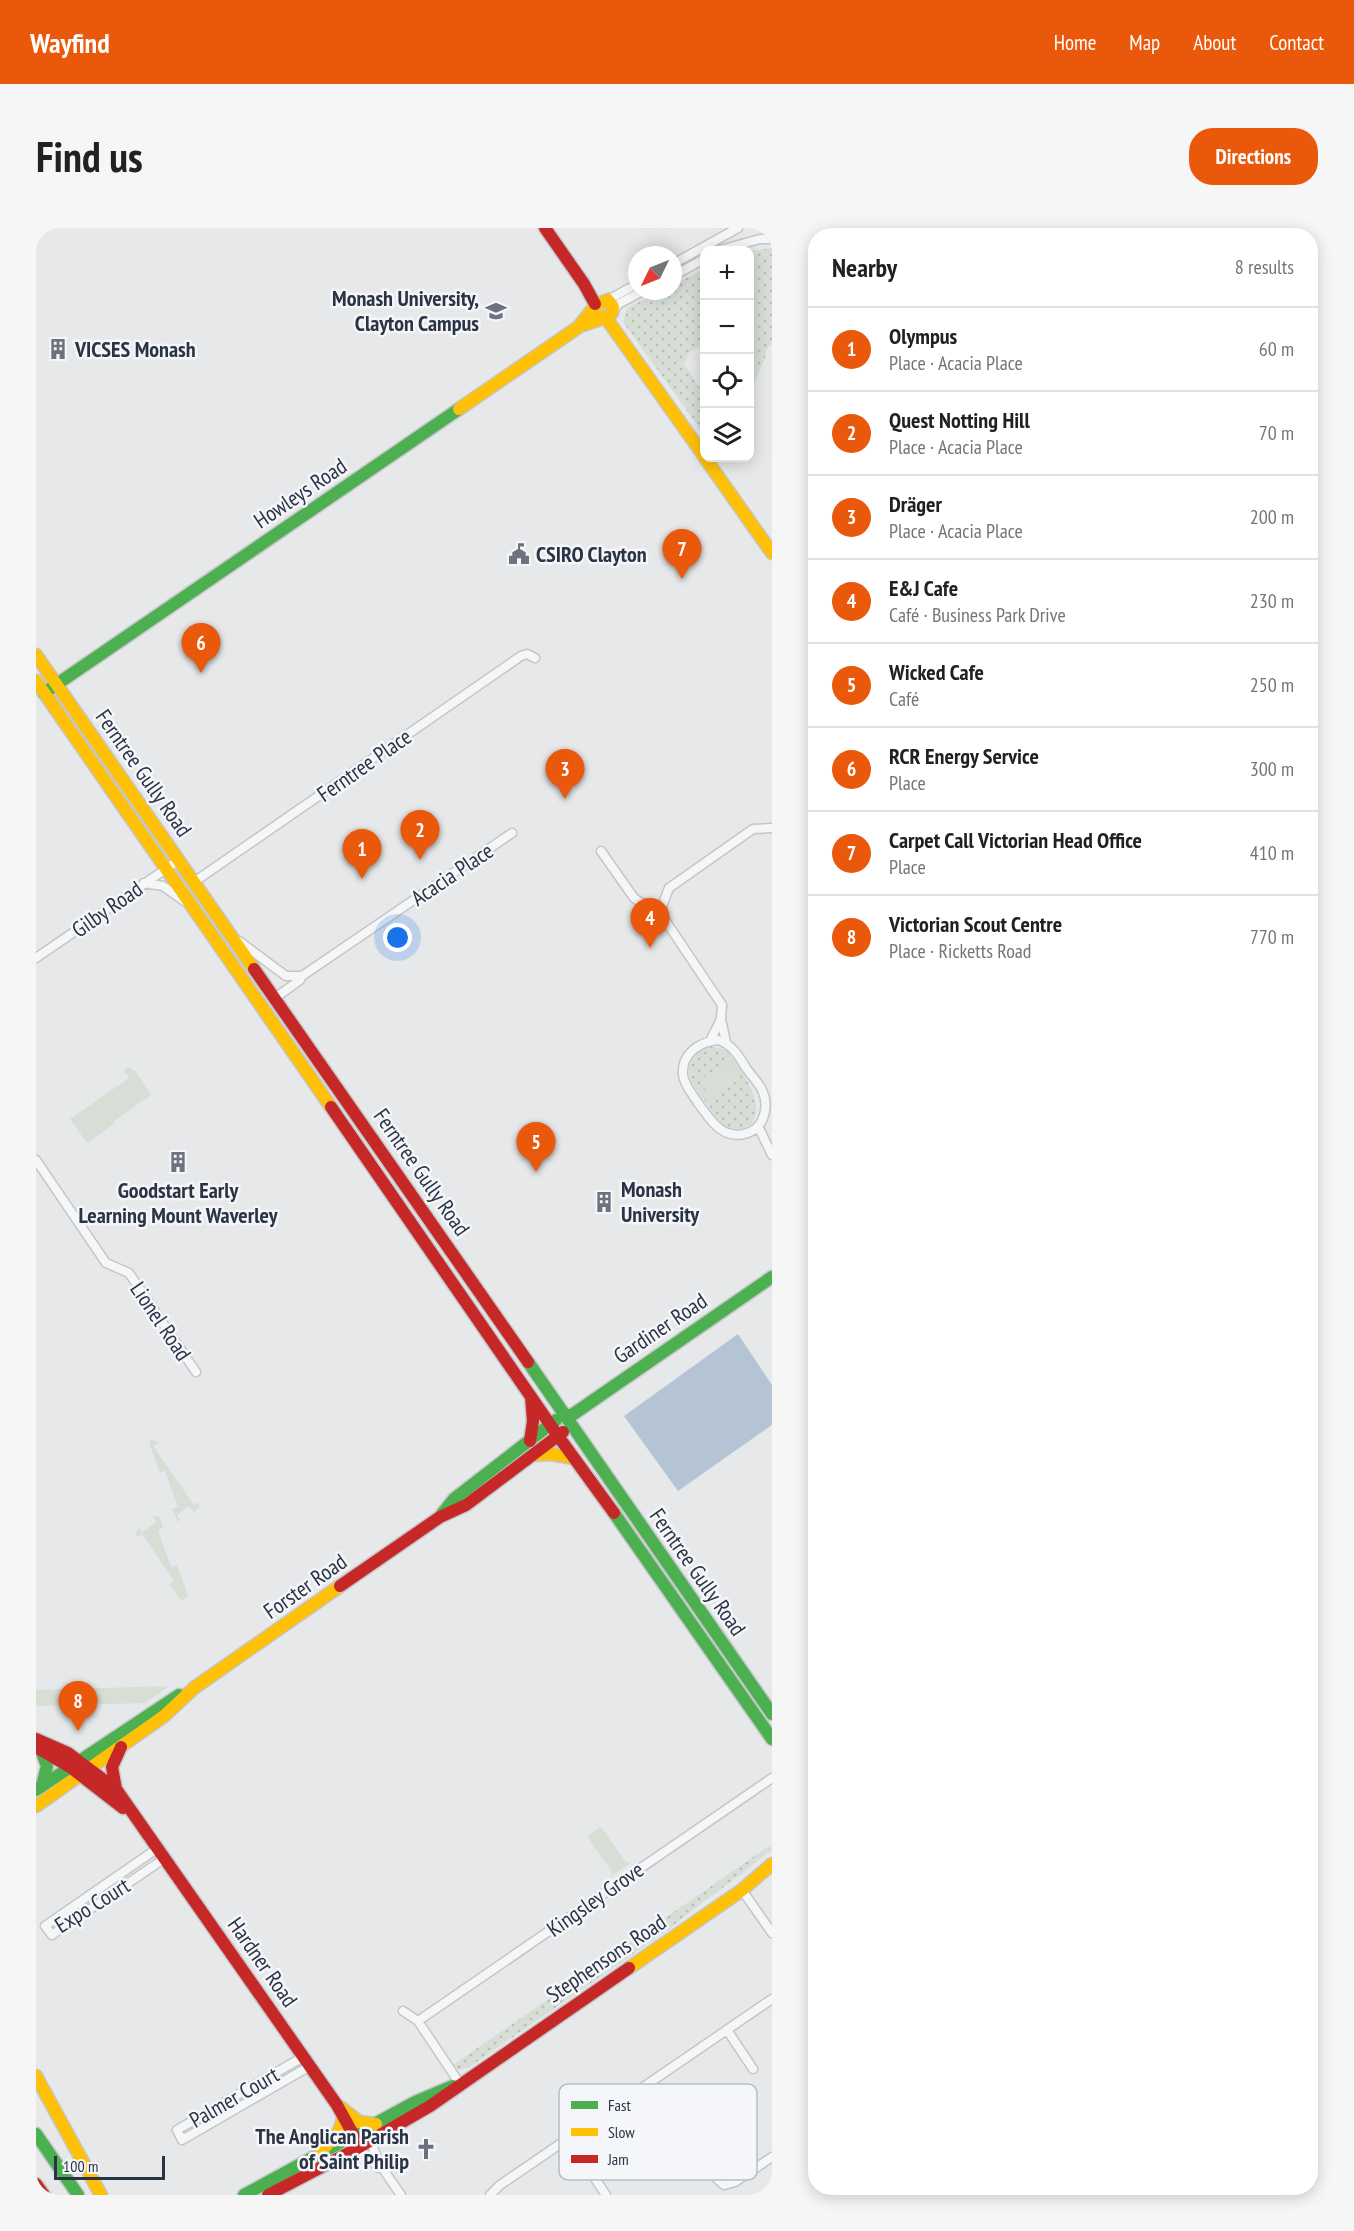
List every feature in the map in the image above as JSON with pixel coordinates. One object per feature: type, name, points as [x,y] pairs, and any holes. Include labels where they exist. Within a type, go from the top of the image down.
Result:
[{"type":"main road","points":[[545,228],[584,284],[605,309],[624,341],[700,450]]},
{"type":"main road","name":"Howleys Road","points":[[44,693],[605,309]]},
{"type":"main road","points":[[708,462],[772,553]]},
{"type":"main road","name":"Ferntree Gully Road","points":[[36,655],[772,1713]]},
{"type":"main road","name":"Ferntree Gully Road","points":[[36,681],[558,1436],[634,1540],[772,1739]]},
{"type":"main road","points":[[397,1202],[410,1192]]},
{"type":"main road","name":"Gardiner Road","points":[[569,1419],[772,1277]]},
{"type":"main road","points":[[530,1441],[533,1421],[531,1395]]},
{"type":"main road","name":"Forster Road","points":[[440,1517],[454,1499],[550,1424],[569,1419]]},
{"type":"main road","name":"Forster Road","points":[[39,1788],[121,1746],[164,1716],[194,1689],[440,1517],[466,1505],[558,1436],[569,1419]]},
{"type":"main road","points":[[533,1455],[551,1454],[574,1458]]},
{"type":"main road","points":[[634,1540],[645,1532]]},
{"type":"main road","name":"Forster Road","points":[[36,1806],[80,1767],[163,1705],[194,1689]]},
{"type":"main road","points":[[749,1705],[760,1697]]},
{"type":"main road","points":[[38,1745],[80,1767]]},
{"type":"main road","points":[[38,1745],[47,1766],[39,1788]]},
{"type":"main road","points":[[116,1789],[111,1770],[112,1761],[121,1746]]},
{"type":"main road","name":"Hardner Road","points":[[80,1767],[116,1789],[337,2105],[354,2136]]},
{"type":"main road","name":"Hardner Road","points":[[80,1767],[132,1814]]},
{"type":"main road","name":"Stephensons Road","points":[[268,2195],[371,2141],[430,2106],[742,1890],[772,1864]]},
{"type":"main road","points":[[36,2076],[101,2195]]},
{"type":"main road","name":"Stephensons Road","points":[[244,2195],[429,2094],[460,2084]]},
{"type":"main road","points":[[337,2105],[357,2121],[376,2124]]},
{"type":"main road","points":[[320,2153],[339,2131],[343,2119]]},
{"type":"main road","points":[[36,2134],[78,2195]]},
{"type":"main road","points":[[354,2136],[371,2141]]},
{"type":"main road","points":[[36,2184],[44,2195]]},
{"type":"street","points":[[682,265],[738,228]]},
{"type":"street","points":[[735,246],[760,239],[772,239]]},
{"type":"street","points":[[682,267],[700,261]]},
{"type":"street","points":[[605,309],[628,291]]},
{"type":"street","points":[[605,309],[628,299]]},
{"type":"street","name":"Ferntree Place","points":[[194,882],[521,656],[527,654],[535,658]]},
{"type":"street","points":[[726,1042],[721,1019],[722,1005],[719,998],[663,917],[662,906],[669,888],[676,883],[753,829],[772,828]]},
{"type":"street","name":"Acacia Place","points":[[275,998],[300,980],[302,976],[512,833]]},
{"type":"street","points":[[601,851],[634,898],[641,903],[662,906]]},
{"type":"street","name":"Gilby Road","points":[[36,958],[178,860]]},
{"type":"street","points":[[144,884],[163,886],[179,896],[201,918]]},
{"type":"street","points":[[231,934],[286,976],[302,976]]},
{"type":"street","points":[[710,1041],[721,1019]]},
{"type":"street","points":[[710,1041],[726,1042],[737,1053],[762,1091],[766,1111],[758,1126],[748,1134],[729,1135],[719,1129],[686,1085],[683,1075],[687,1057],[701,1043],[710,1041]]},
{"type":"street","points":[[758,1126],[770,1153]]},
{"type":"street","points":[[748,1134],[770,1153]]},
{"type":"street","name":"Lionel Road","points":[[36,1160],[106,1263],[129,1274],[196,1372]]},
{"type":"street","name":"Kingsley Grove","points":[[418,2021],[772,1778]]},
{"type":"street","name":"Expo Court","points":[[161,1853],[103,1899],[52,1935],[45,1926],[97,1890],[161,1853]]},
{"type":"street","points":[[97,1890],[103,1899]]},
{"type":"street","points":[[742,1890],[772,1933]]},
{"type":"street","points":[[651,2083],[772,1999]]},
{"type":"street","points":[[403,2011],[418,2021],[460,2084]]},
{"type":"street","points":[[727,2030],[753,2069]]},
{"type":"street","name":"Palmer Court","points":[[306,2061],[234,2111],[182,2140],[177,2130],[306,2061]]},
{"type":"street","points":[[228,2101],[234,2111]]},
{"type":"street","points":[[371,2141],[375,2154],[400,2195]]},
{"type":"street","points":[[490,2195],[500,2185],[559,2144]]},
{"type":"street","points":[[354,2150],[364,2153],[386,2174]]},
{"type":"street","points":[[757,2167],[772,2157]]},
{"type":"street","points":[[596,2180],[606,2195]]},
{"type":"street","points":[[718,2180],[724,2185],[738,2180]]},
{"type":"shaded area","points":[[772,248],[772,344],[767,348],[765,359],[754,382],[754,300],[754,250]]},
{"type":"shaded area","points":[[700,271],[700,346],[689,353],[684,364],[700,388],[700,428],[623,322],[627,308],[643,300],[682,300],[682,280]]},
{"type":"shaded area","points":[[711,1046],[726,1050],[751,1089],[756,1111],[754,1120],[747,1127],[736,1129],[721,1123],[691,1081],[690,1064],[696,1055]]},
{"type":"shaded area","points":[[729,1060],[741,1078],[712,1099],[699,1081]]},
{"type":"shaded area","points":[[129,1067],[136,1072],[151,1095],[87,1143],[70,1119],[129,1078],[124,1070]]},
{"type":"shaded area","points":[[152,1439],[158,1443],[153,1446],[194,1505],[199,1502],[199,1508],[194,1512],[189,1506],[177,1515],[180,1521],[178,1522],[172,1509],[178,1507],[165,1471],[160,1473],[149,1442]]},
{"type":"shaded area","points":[[157,1516],[163,1527],[158,1530],[171,1567],[177,1565],[188,1595],[184,1600],[180,1599],[169,1584],[174,1581],[142,1534],[137,1537],[135,1534],[139,1527],[142,1532],[156,1522],[153,1517]]},
{"type":"shaded area","points":[[169,1686],[145,1703],[36,1706],[36,1690]]},
{"type":"shaded area","points":[[601,1827],[626,1862],[631,1863],[611,1876],[612,1872],[587,1836]]},
{"type":"shaded area","points":[[769,1846],[772,1849],[668,1930],[468,2068],[459,2070],[453,2065]]},
{"type":"water","points":[[738,1334],[772,1385],[772,1425],[678,1491],[624,1416]]},
{"type":"traffic: fast","points":[[44,693],[459,409]]},
{"type":"traffic: fast","points":[[564,1415],[572,1415],[772,1277]]},
{"type":"traffic: fast","points":[[528,1362],[772,1714]]},
{"type":"traffic: fast","points":[[442,1514],[454,1499],[556,1420]]},
{"type":"traffic: fast","points":[[614,1513],[772,1739]]},
{"type":"traffic: fast","points":[[36,1790],[179,1695]]},
{"type":"traffic: fast","points":[[41,1750],[47,1766],[42,1786]]},
{"type":"traffic: fast","points":[[244,2195],[415,2102],[453,2086]]},
{"type":"traffic: fast","points":[[36,2134],[78,2195]]},
{"type":"traffic: slow","points":[[580,325],[596,305],[608,300],[613,307],[612,313],[606,318],[600,317]]},
{"type":"traffic: slow","points":[[459,409],[580,326],[604,318]]},
{"type":"traffic: slow","points":[[606,318],[700,450]]},
{"type":"traffic: slow","points":[[708,462],[772,553]]},
{"type":"traffic: slow","points":[[36,655],[254,969]]},
{"type":"traffic: slow","points":[[36,681],[331,1107]]},
{"type":"traffic: slow","points":[[534,1455],[551,1454],[574,1458]]},
{"type":"traffic: slow","points":[[36,1806],[164,1716],[194,1688],[340,1586]]},
{"type":"traffic: slow","points":[[629,1968],[742,1890],[772,1864]]},
{"type":"traffic: slow","points":[[36,2076],[101,2195]]},
{"type":"traffic: slow","points":[[340,2107],[359,2122],[376,2124]]},
{"type":"traffic: slow","points":[[320,2153],[339,2131],[343,2119]]},
{"type":"traffic: jam","points":[[545,228],[584,284],[595,304]]},
{"type":"traffic: jam","points":[[254,969],[528,1362]]},
{"type":"traffic: jam","points":[[331,1107],[558,1436],[614,1513]]},
{"type":"traffic: jam","points":[[530,1441],[533,1421],[531,1397]]},
{"type":"traffic: jam","points":[[340,1586],[440,1517],[466,1505],[563,1432]]},
{"type":"traffic: jam","points":[[36,1739],[68,1753],[116,1789],[337,2105],[354,2136]]},
{"type":"traffic: jam","points":[[36,1747],[70,1767],[123,1808]]},
{"type":"traffic: jam","points":[[116,1789],[112,1767],[121,1747]]},
{"type":"traffic: jam","points":[[268,2195],[354,2150],[430,2106],[629,1968]]},
{"type":"traffic: jam","points":[[36,2184],[44,2195]]},
{"type":"place","name":"Monash University, Clayton Campus","points":[[496,311]]},
{"type":"place","name":"VICSES Monash","points":[[58,349]]},
{"type":"place","name":"CSIRO Clayton","points":[[519,554]]},
{"type":"place","name":"Carpet Call Victorian Head Office","points":[[682,579]]},
{"type":"place","name":"RCR Energy Service","points":[[201,673]]},
{"type":"place","name":"Dräger","points":[[565,799]]},
{"type":"place","name":"Quest Notting Hill","points":[[420,860]]},
{"type":"place","name":"Olympus","points":[[362,879]]},
{"type":"place","name":"E&J Cafe","points":[[650,948]]},
{"type":"place","name":"Goodstart Early Learning Mount Waverley","points":[[178,1162]]},
{"type":"place","name":"Wicked Cafe","points":[[536,1172]]},
{"type":"place","name":"Monash University","points":[[604,1202]]},
{"type":"place","name":"Victorian Scout Centre","points":[[78,1731]]},
{"type":"place","name":"The Anglican Parish of Saint Philip","points":[[426,2149]]}]
